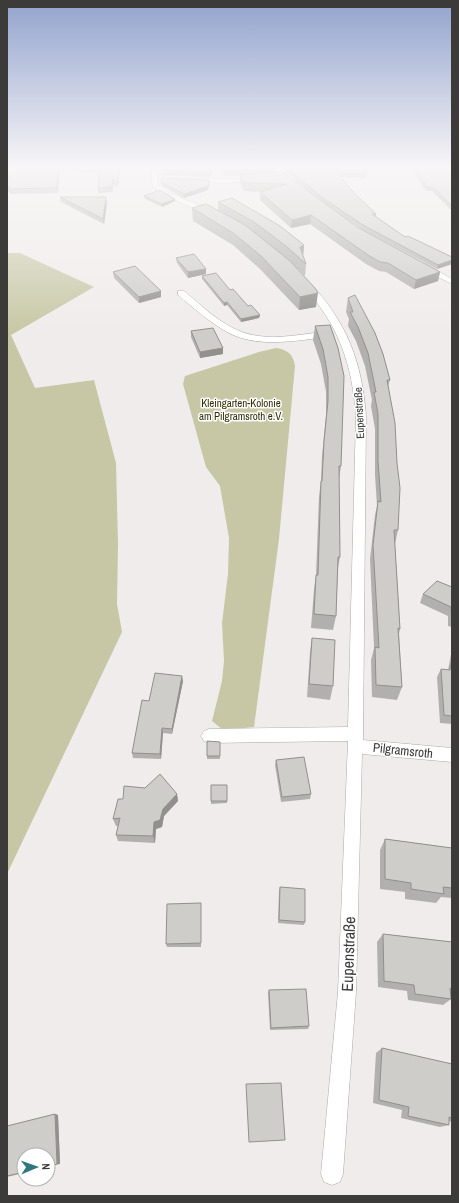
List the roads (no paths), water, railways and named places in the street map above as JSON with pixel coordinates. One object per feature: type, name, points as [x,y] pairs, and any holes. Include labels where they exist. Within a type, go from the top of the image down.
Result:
[{"type":"street","points":[[414,262],[452,282]]},
{"type":"street","name":"Eupenstraße","points":[[298,276],[323,302],[342,333],[348,346],[355,371],[360,399],[361,416],[355,740],[347,992],[332,1174]]},
{"type":"street","points":[[181,293],[229,329],[254,338],[342,333]]},
{"type":"street","points":[[209,736],[355,740]]},
{"type":"street","name":"Pilgramsroth","points":[[355,740],[452,755]]},
{"type":"park label","name":"Kleingarten-Kolonie am Pilgramsroth e.V.","points":[[241,409]]}]
